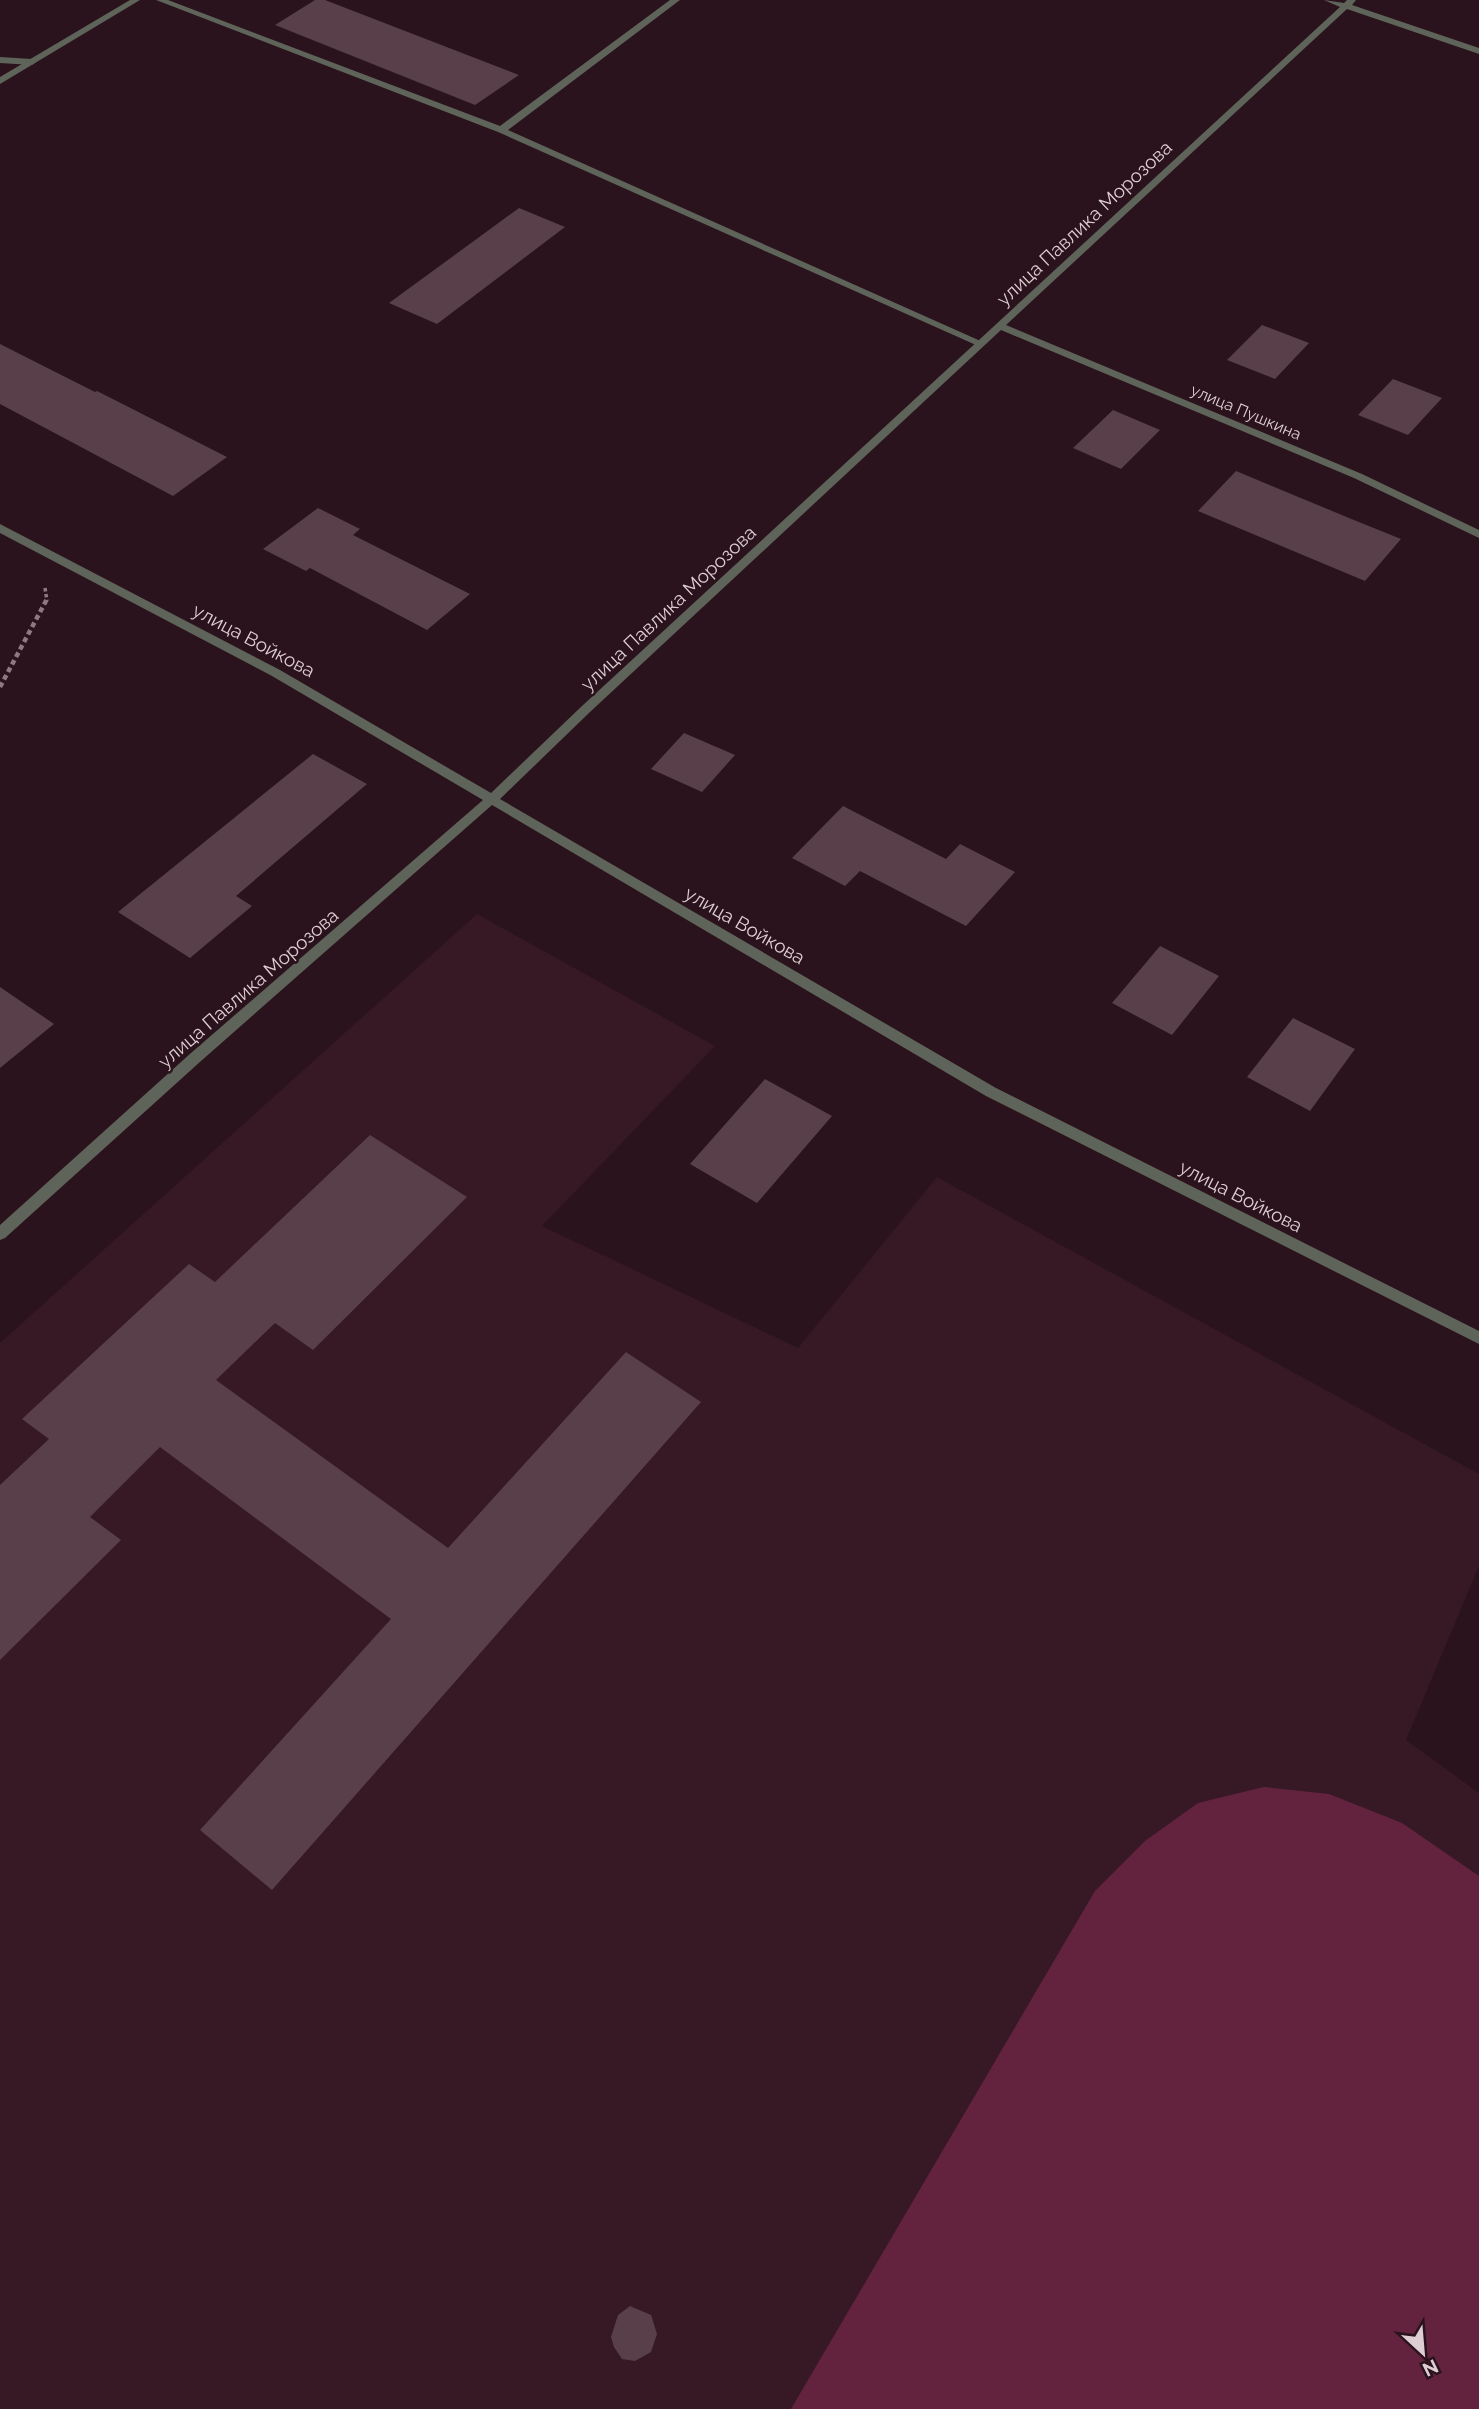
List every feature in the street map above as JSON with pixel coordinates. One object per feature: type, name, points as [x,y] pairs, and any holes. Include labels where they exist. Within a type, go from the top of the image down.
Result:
[{"type":"street","points":[[0,81],[136,0]]},
{"type":"street","points":[[160,0],[501,130],[980,344]]},
{"type":"street","points":[[1328,0],[1349,3],[1479,51]]},
{"type":"street","points":[[501,130],[667,3]]},
{"type":"street","name":"улица Павлика Морозова","points":[[0,1234],[196,1057],[492,799],[1349,3]]},
{"type":"street","points":[[0,60],[32,62]]},
{"type":"street","name":"улица Пушкина","points":[[999,327],[1359,476],[1479,534]]},
{"type":"street","name":"улица Войкова","points":[[0,528],[276,673],[991,1092],[1479,1338]]},
{"type":"path","points":[[0,687],[47,602],[40,549]]},
{"type":"shaded area","points":[[477,914],[715,1046],[542,1226],[798,1348],[937,1177],[1479,1474],[1479,1566],[1406,1740],[1479,1793],[1479,2409],[0,2409],[0,1343]]},
{"type":"shaded area","points":[[1264,1787],[1329,1794],[1402,1823],[1479,1876],[1479,2409],[791,2409],[1095,1891],[1145,1841],[1198,1803]]},
{"type":"building","points":[[315,0],[325,0],[519,75],[475,105],[275,25]]},
{"type":"building","points":[[519,208],[565,227],[437,324],[389,303]]},
{"type":"building","points":[[1262,325],[1309,343],[1275,379],[1227,360]]},
{"type":"building","points":[[0,344],[227,457],[173,496],[0,404]]},
{"type":"building","points":[[1393,379],[1442,398],[1408,435],[1358,415]]},
{"type":"building","points":[[1113,410],[1160,430],[1121,469],[1073,448]]},
{"type":"building","points":[[1236,471],[1401,539],[1365,581],[1198,511]]},
{"type":"building","points":[[318,508],[360,529],[353,535],[470,594],[427,630],[310,568],[306,571],[263,549]]},
{"type":"building","points":[[684,733],[735,755],[702,792],[651,769]]},
{"type":"building","points":[[313,754],[367,784],[236,896],[252,906],[190,958],[118,912]]},
{"type":"building","points":[[843,806],[946,859],[960,844],[1015,872],[966,926],[860,871],[845,886],[792,858]]},
{"type":"building","points":[[1160,946],[1219,976],[1172,1035],[1112,1003]]},
{"type":"building","points":[[0,987],[54,1024],[0,1068]]},
{"type":"building","points":[[1293,1018],[1355,1049],[1310,1111],[1247,1077]]},
{"type":"building","points":[[765,1079],[832,1116],[757,1203],[690,1164]]},
{"type":"building","points":[[370,1135],[467,1197],[313,1350],[275,1323],[216,1380],[448,1548],[626,1352],[701,1402],[272,1890],[200,1830],[391,1619],[160,1447],[90,1517],[121,1540],[0,1660],[0,1485],[49,1439],[22,1419],[189,1264],[215,1282]]},
{"type":"building","points":[[630,2306],[651,2315],[657,2334],[651,2352],[635,2361],[622,2359],[611,2337],[618,2315]]}]
